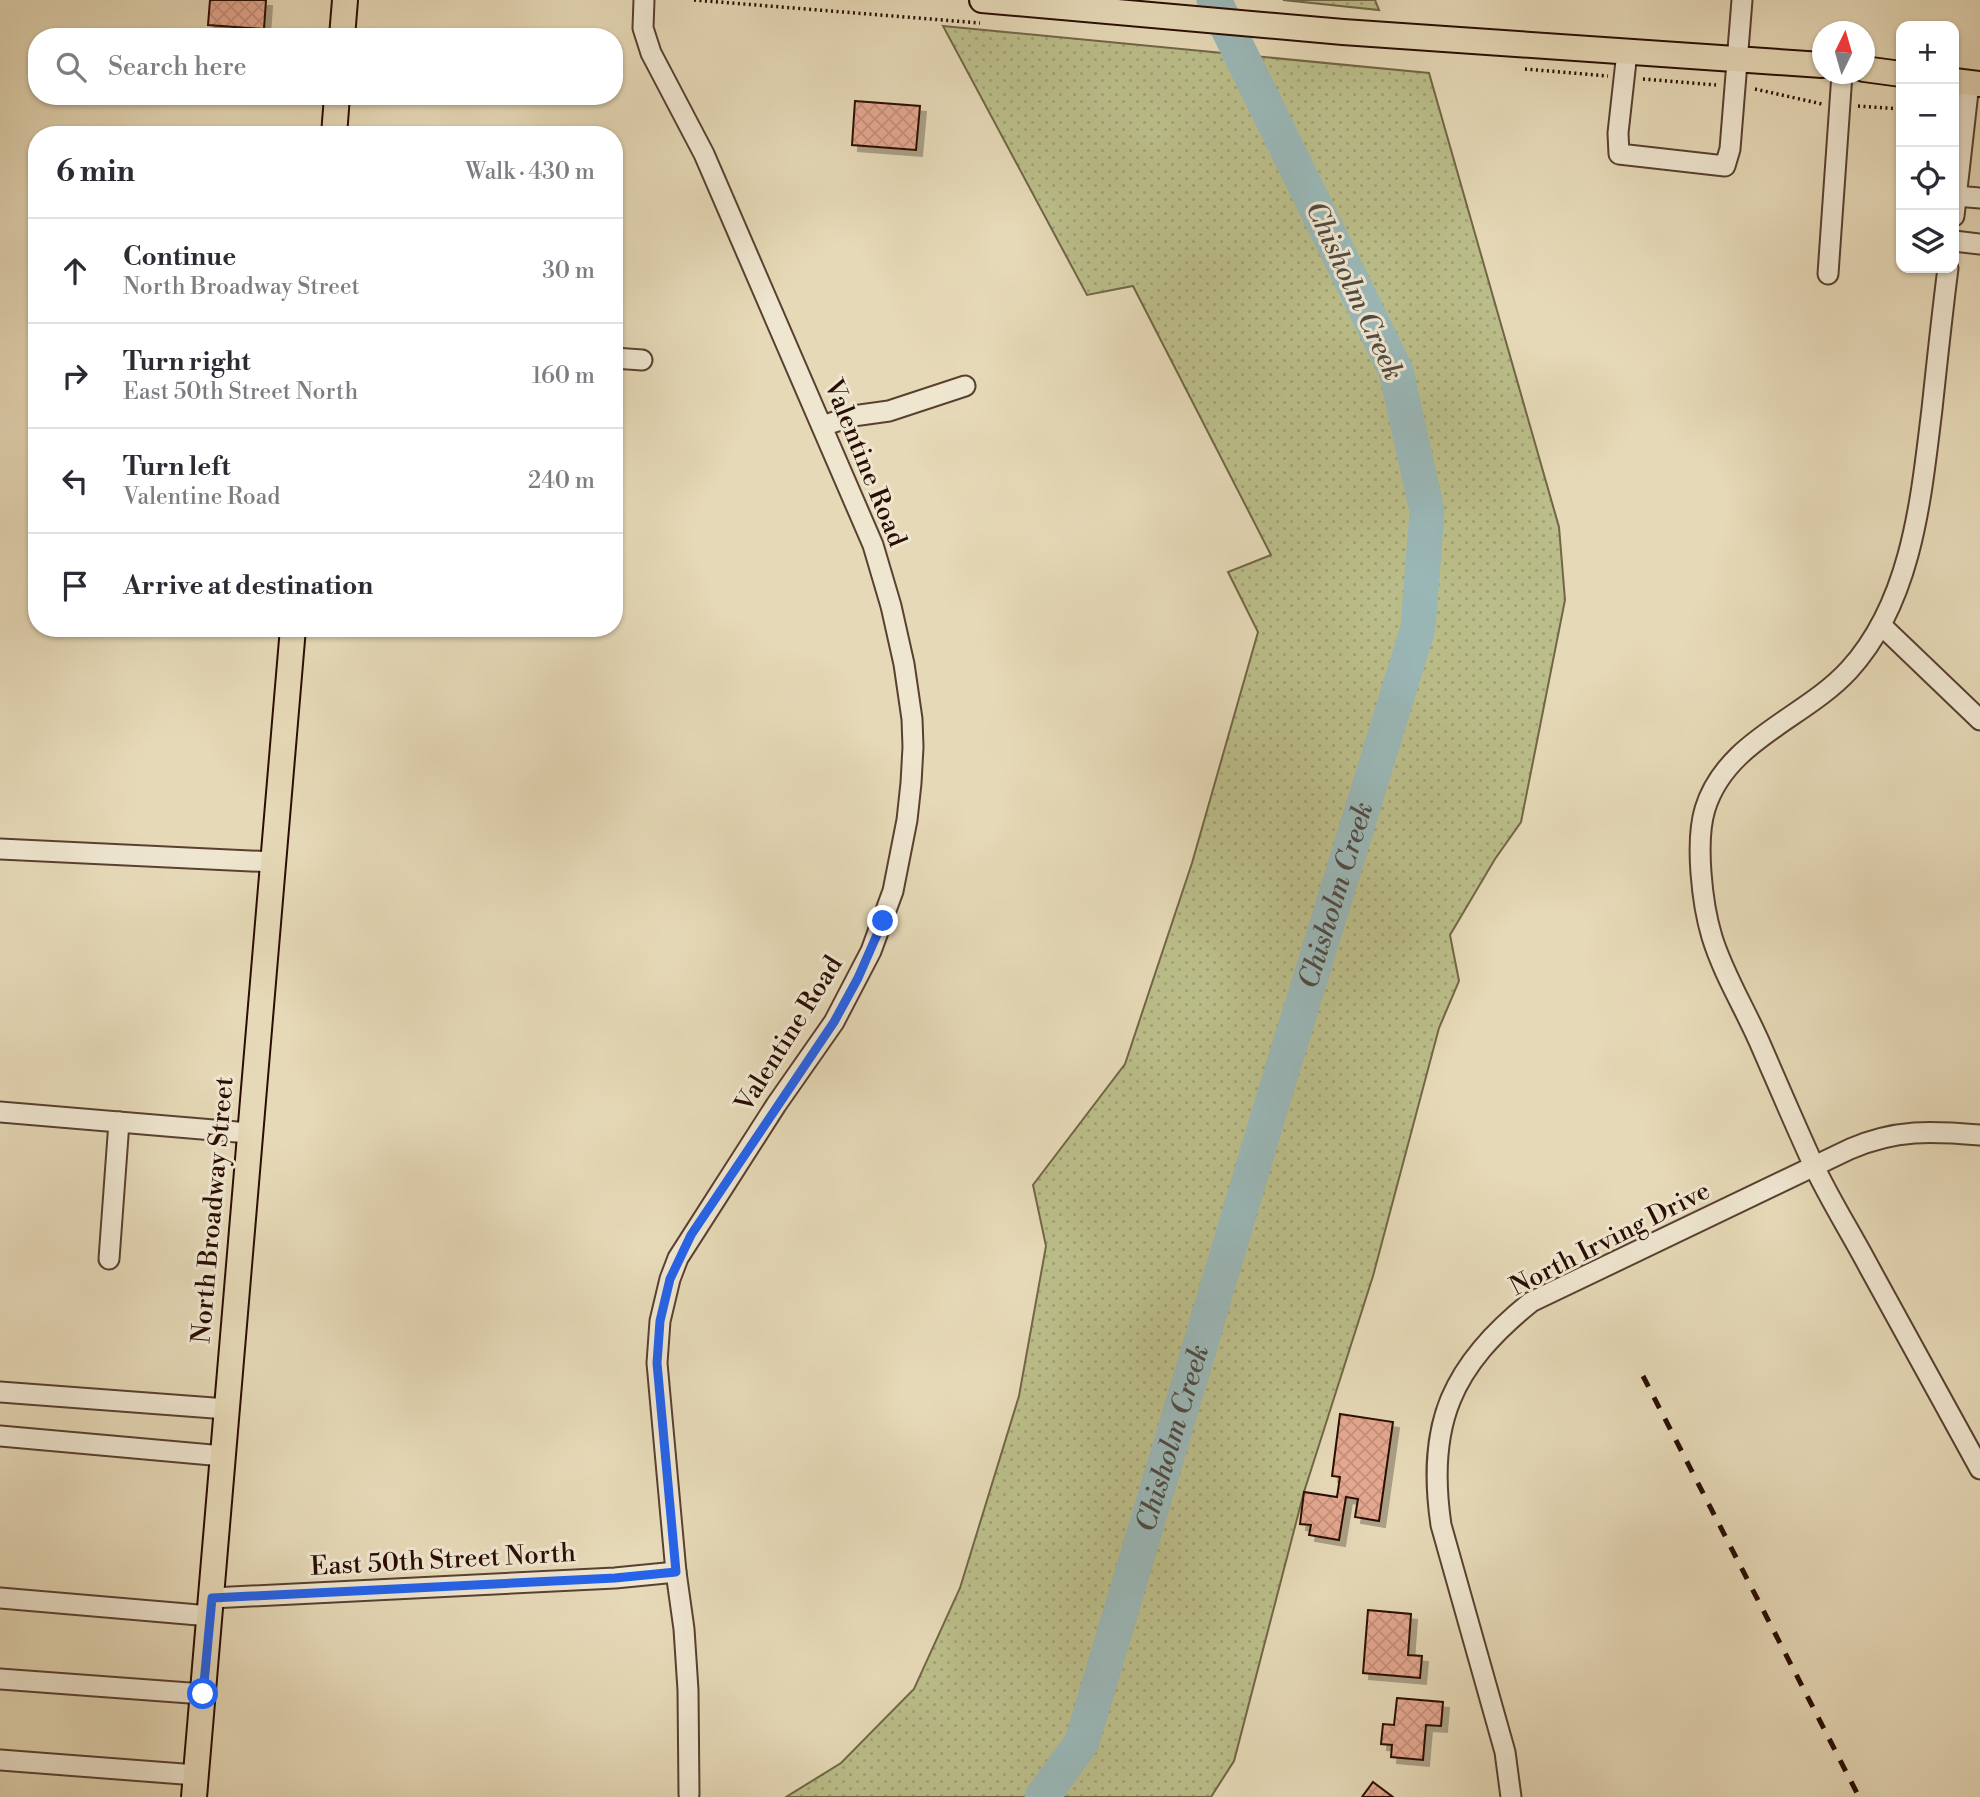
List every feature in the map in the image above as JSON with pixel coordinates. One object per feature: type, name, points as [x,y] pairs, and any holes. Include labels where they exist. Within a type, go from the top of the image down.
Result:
[{"type":"main road","points":[[343,28],[345,0]]},
{"type":"main road","points":[[982,12],[1139,13],[1343,32],[1812,64]]},
{"type":"main road","points":[[1875,68],[1896,68]]},
{"type":"main road","points":[[1875,70],[1896,73]]},
{"type":"main road","points":[[335,126],[336,105]]},
{"type":"main road","name":"North Broadway Street","points":[[195,1786],[292,637]]},
{"type":"street","name":"Valentine Road","points":[[644,0],[643,28],[651,53],[704,154],[873,545],[904,664],[913,747],[907,820],[893,891],[875,941],[834,1022],[691,1235],[670,1279],[660,1321],[657,1363],[676,1572],[684,1629],[689,1794]]},
{"type":"street","points":[[1627,51],[1618,133],[1619,154],[1725,166],[1730,149],[1742,0]]},
{"type":"street","points":[[1959,164],[1967,78]]},
{"type":"street","points":[[1828,274],[1841,84]]},
{"type":"street","points":[[1959,196],[1980,198]]},
{"type":"street","points":[[1959,242],[1980,244]]},
{"type":"street","points":[[1947,273],[1918,512],[1900,579],[1881,625],[1850,669],[1823,695],[1766,732],[1728,768],[1704,810],[1701,874],[1705,909],[1713,942],[1730,986],[1750,1021],[1815,1168],[1980,1469]]},
{"type":"street","points":[[623,359],[642,360]]},
{"type":"street","points":[[822,426],[853,416],[890,411],[965,386]]},
{"type":"street","points":[[1881,625],[1980,720]]},
{"type":"street","points":[[0,849],[274,862]]},
{"type":"street","points":[[0,1112],[249,1133]]},
{"type":"street","points":[[109,1259],[119,1122]]},
{"type":"street","name":"North Irving Drive","points":[[1511,1797],[1505,1752],[1437,1497],[1437,1456],[1448,1403],[1463,1374],[1482,1347],[1505,1323],[1531,1302],[1872,1139],[1896,1133],[1922,1132],[1980,1135]]},
{"type":"street","points":[[0,1392],[227,1409]]},
{"type":"street","points":[[0,1436],[223,1456]]},
{"type":"street","name":"East 50th Street North","points":[[0,1598],[211,1607],[676,1572]]},
{"type":"street","points":[[0,1679],[203,1694]]},
{"type":"street","points":[[0,1760],[195,1786]]},
{"type":"path","points":[[694,0],[982,12]]},
{"type":"green space","points":[[1283,0],[1375,0],[1379,10]]},
{"type":"green space","points":[[943,26],[1429,73],[1559,527],[1565,600],[1521,822],[1495,859],[1450,935],[1459,981],[1439,1028],[1373,1276],[1304,1492],[1234,1761],[1211,1797],[786,1797],[841,1763],[914,1689],[960,1588],[1019,1396],[1046,1246],[1033,1185],[1125,1064],[1192,863],[1258,632],[1228,572],[1271,555],[1133,286],[1087,295]]},
{"type":"building","points":[[210,0],[266,0],[264,28],[208,25]]},
{"type":"building","points":[[855,101],[920,106],[916,150],[852,145]]},
{"type":"building","points":[[1340,1414],[1393,1422],[1379,1521],[1355,1517],[1358,1499],[1346,1497],[1339,1540],[1309,1535],[1311,1525],[1300,1524],[1304,1492],[1337,1497],[1340,1477],[1332,1476]]},
{"type":"building","points":[[1368,1610],[1411,1614],[1408,1655],[1422,1656],[1420,1678],[1363,1673]]},
{"type":"building","points":[[1397,1698],[1443,1702],[1441,1726],[1426,1725],[1423,1760],[1391,1757],[1392,1745],[1381,1744],[1383,1724],[1394,1725]]},
{"type":"building","points":[[1373,1782],[1393,1797],[1362,1797]]},
{"type":"waterway","name":"Chisholm Creek","points":[[1042,1797],[1082,1742],[1276,1090],[1418,628],[1427,511],[1396,371],[1214,0]]},
{"type":"railway","points":[[1643,1376],[1859,1797]]},
{"type":"route","points":[[203,1694],[212,1598],[615,1578],[676,1572],[657,1363],[660,1321],[670,1279],[691,1235],[834,1022],[858,978],[883,921]]}]
